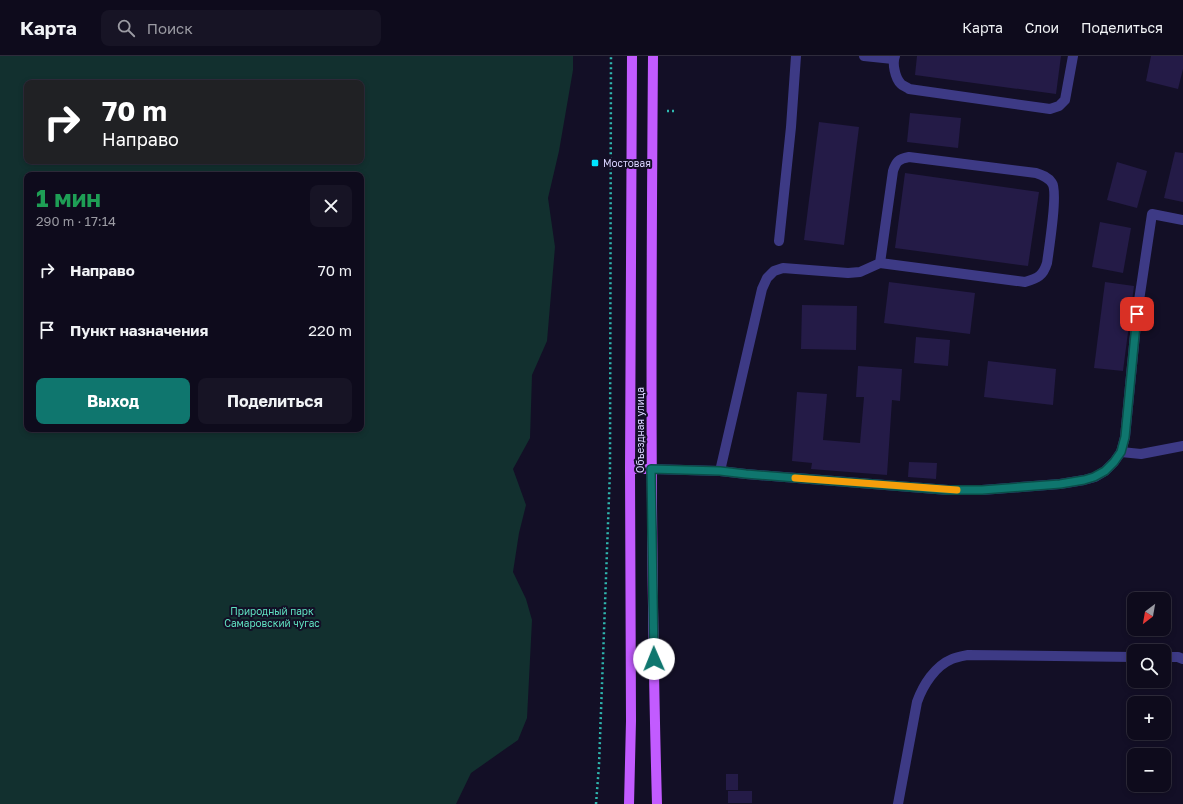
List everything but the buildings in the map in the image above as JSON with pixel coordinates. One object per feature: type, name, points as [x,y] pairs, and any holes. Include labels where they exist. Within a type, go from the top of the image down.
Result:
[{"type":"main road","name":"Объездная улица","points":[[629,804],[631,722],[630,468],[632,56]]},
{"type":"main road","name":"Объездная улица","points":[[653,56],[651,469],[657,804]]},
{"type":"main road","points":[[630,468],[651,469]]},
{"type":"lane","points":[[779,241],[796,56]]},
{"type":"lane","points":[[864,56],[894,58],[896,74],[900,84],[909,89],[1050,109],[1059,106],[1065,100],[1073,56]]},
{"type":"lane","points":[[720,471],[762,289],[767,278],[774,271],[783,268],[854,273],[860,272],[880,263],[1025,282],[1037,278],[1044,272],[1047,263],[1055,195],[1053,184],[1045,177],[1036,173],[909,157],[902,158],[896,163],[892,171],[880,263]]},
{"type":"lane","points":[[651,469],[720,471],[948,490],[982,490],[1060,484],[1094,477],[1105,471],[1114,462],[1121,452],[1125,437],[1137,314],[1152,214],[1183,220]]},
{"type":"lane","points":[[1121,452],[1141,454],[1183,446]]},
{"type":"lane","points":[[898,804],[916,702],[922,688],[942,665],[953,658],[968,655],[1127,657]]},
{"type":"lane","points":[[1171,657],[1183,659]]},
{"type":"path","points":[[596,804],[599,765],[610,470],[611,56]]},
{"type":"green space","name":"Природный парк Самаровский чугас","points":[[0,56],[573,56],[573,70],[559,151],[548,198],[555,247],[547,341],[532,375],[530,438],[513,469],[526,505],[519,533],[513,572],[526,599],[532,620],[527,718],[518,740],[471,773],[456,804],[0,804]]},
{"type":"slow traffic","points":[[795,478],[957,490]]},
{"type":"place","name":"Мостовая","points":[[595,163]]},
{"type":"route","points":[[654,659],[651,469],[720,471],[948,490],[982,490],[1060,484],[1094,477],[1105,471],[1114,462],[1121,452],[1125,437],[1137,314]]}]
